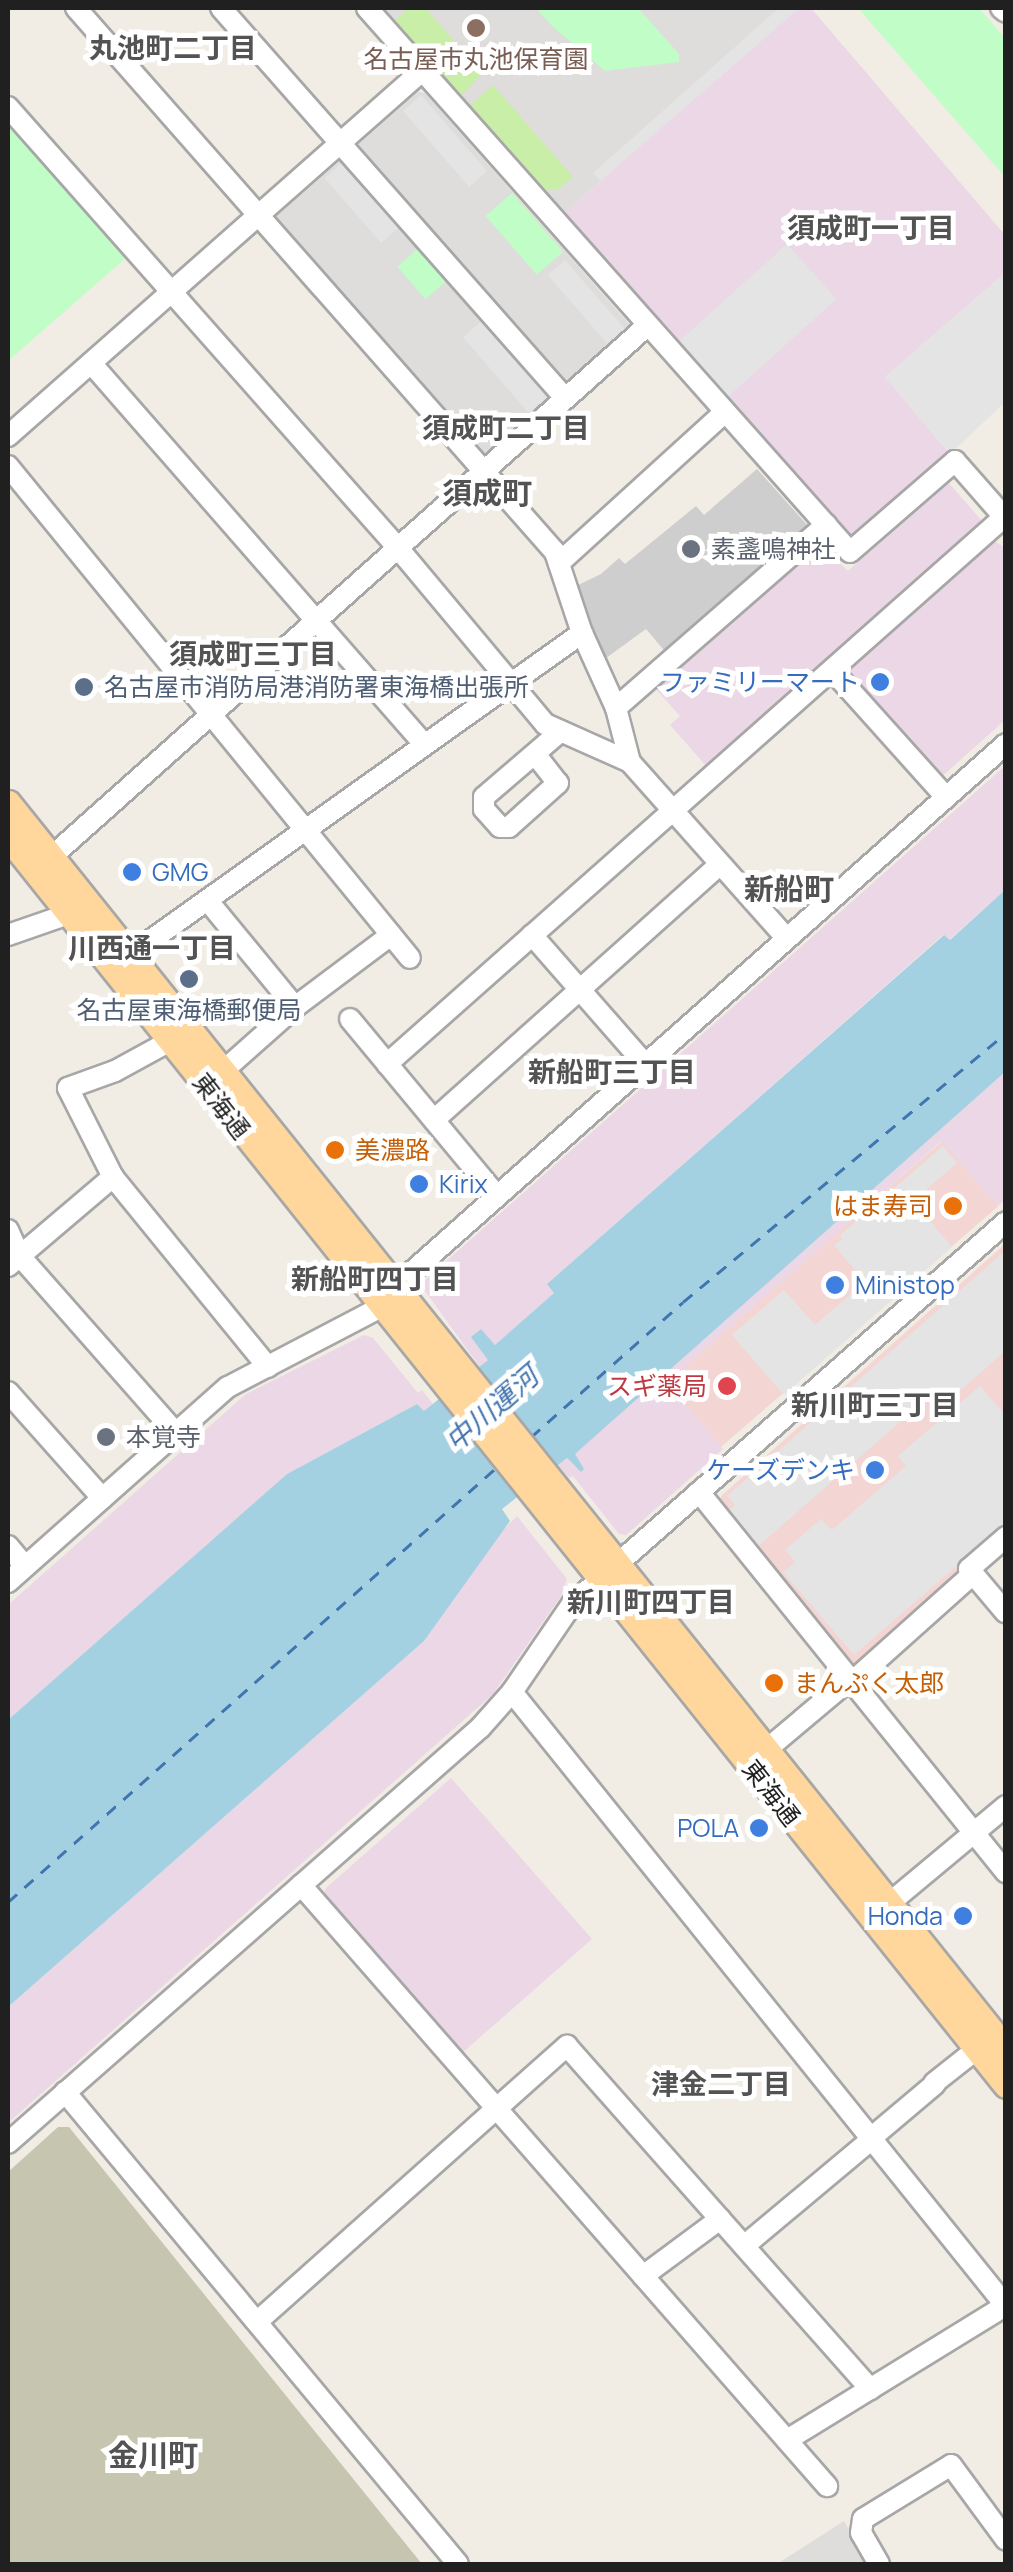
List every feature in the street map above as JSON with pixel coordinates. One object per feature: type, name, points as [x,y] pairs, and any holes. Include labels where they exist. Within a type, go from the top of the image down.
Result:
[{"type":"main road","points":[[8,803],[43,864]]},
{"type":"main road","name":"東海通","points":[[8,838],[43,864],[80,910],[170,1041],[389,1297]]},
{"type":"main road","points":[[80,910],[130,956],[223,1071],[389,1297],[609,1572],[766,1750],[880,1911],[1006,2049]]},
{"type":"main road","name":"東海通","points":[[609,1572],[880,1911],[1006,2085]]},
{"type":"street","points":[[76,8],[486,469],[555,552],[582,632],[616,708],[630,762]]},
{"type":"street","points":[[221,8],[565,398]]},
{"type":"street","points":[[367,8],[850,552],[955,461],[1005,518],[387,1064]]},
{"type":"street","points":[[8,436],[423,70]]},
{"type":"street","points":[[8,106],[398,548],[545,724],[630,762],[786,938]]},
{"type":"street","points":[[43,864],[648,325]]},
{"type":"street","points":[[90,363],[424,744]]},
{"type":"street","points":[[559,563],[725,412]]},
{"type":"street","points":[[8,466],[410,958]]},
{"type":"street","points":[[616,708],[826,526]]},
{"type":"street","points":[[130,956],[582,632]]},
{"type":"street","points":[[832,670],[946,797]]},
{"type":"street","points":[[535,754],[561,731]]},
{"type":"street","points":[[8,1582],[228,1387],[389,1297],[497,1196],[1006,744]]},
{"type":"street","points":[[434,1120],[720,864]]},
{"type":"street","points":[[208,901],[294,1007]]},
{"type":"street","points":[[8,935],[80,910]]},
{"type":"street","points":[[223,1071],[294,1007],[391,935]]},
{"type":"street","points":[[532,935],[645,1064]]},
{"type":"street","points":[[350,1019],[497,1196]]},
{"type":"street","points":[[170,1041],[115,1071],[68,1088],[113,1177],[268,1367]]},
{"type":"street","points":[[13,1260],[113,1177]]},
{"type":"street","points":[[8,2143],[480,1728],[512,1692],[572,1604],[1006,1222]]},
{"type":"street","points":[[8,1230],[13,1260],[176,1433]]},
{"type":"street","points":[[8,1392],[102,1498]]},
{"type":"street","points":[[699,1492],[1006,1873]]},
{"type":"street","points":[[1006,1536],[969,1569],[1006,1613]]},
{"type":"street","points":[[8,1546],[26,1566]]},
{"type":"street","points":[[766,1750],[974,1574]]},
{"type":"street","points":[[512,1692],[1005,2306],[787,2440]]},
{"type":"street","points":[[880,1911],[1006,1806]]},
{"type":"street","points":[[301,1885],[827,2486]]},
{"type":"street","points":[[258,2322],[567,2046],[870,2389]]},
{"type":"street","points":[[744,2246],[977,2049]]},
{"type":"street","points":[[65,2092],[458,2564]]},
{"type":"street","points":[[643,2276],[720,2219]]},
{"type":"street","points":[[879,2564],[861,2533],[863,2520],[950,2465],[1006,2540]]},
{"type":"shaded area","points":[[379,8],[799,8],[562,215]]},
{"type":"shaded area","points":[[779,8],[799,8],[600,181],[593,173]]},
{"type":"shaded area","points":[[799,8],[811,8],[1005,235],[1005,273],[885,377],[950,454],[855,537],[845,536],[562,215]]},
{"type":"shaded area","points":[[418,92],[425,93],[631,326],[490,454],[482,455],[275,222],[276,217]]},
{"type":"shaded area","points":[[421,95],[487,171],[469,187],[403,111]]},
{"type":"shaded area","points":[[342,163],[398,228],[381,243],[325,178]]},
{"type":"shaded area","points":[[787,244],[837,299],[726,399],[676,344]]},
{"type":"shaded area","points":[[565,260],[625,329],[608,345],[548,275]]},
{"type":"shaded area","points":[[1005,273],[1005,402],[950,454],[885,377]]},
{"type":"shaded area","points":[[484,319],[550,394],[528,413],[463,337]]},
{"type":"shaded area","points":[[757,469],[809,527],[668,655],[646,629],[602,661],[572,588],[601,574],[619,558],[625,564],[696,506],[704,515]]},
{"type":"shaded area","points":[[949,483],[981,520],[980,529],[709,769],[670,725],[680,716],[653,686],[817,542],[848,571]]},
{"type":"shaded area","points":[[990,538],[1005,548],[1005,720],[939,779],[844,670]]},
{"type":"shaded area","points":[[1005,766],[1005,890],[949,940],[943,935],[548,1283],[555,1292],[495,1345],[481,1329],[472,1337],[489,1359],[480,1367],[425,1291],[425,1280]]},
{"type":"shaded area","points":[[1005,1072],[1005,1199],[998,1206],[941,1141],[667,1383],[723,1449],[626,1535],[619,1534],[573,1476],[569,1478],[558,1465],[567,1458],[575,1467],[580,1462],[574,1454]]},
{"type":"shaded area","points":[[942,1141],[998,1206],[721,1447],[664,1382]]},
{"type":"shaded area","points":[[943,1146],[957,1163],[913,1201],[952,1247],[784,1395],[732,1335],[784,1290],[815,1325],[865,1282],[834,1245],[842,1239],[840,1235]]},
{"type":"shaded area","points":[[1005,1244],[1005,1531],[849,1668],[720,1504],[721,1496]]},
{"type":"shaded area","points":[[1005,1251],[1005,1351],[943,1406],[932,1394],[756,1548],[728,1512],[735,1505],[727,1496]]},
{"type":"shaded area","points":[[364,1335],[373,1338],[418,1393],[422,1390],[433,1404],[424,1412],[417,1404],[287,1474],[8,1720],[8,1605],[246,1394]]},
{"type":"shaded area","points":[[980,1386],[1005,1415],[1005,1524],[854,1655],[783,1572],[795,1562],[785,1550],[821,1519],[832,1530],[906,1466],[898,1456]]},
{"type":"shaded area","points":[[517,1516],[567,1579],[561,1596],[493,1694],[8,2123],[8,2007],[424,1641],[496,1537]]},
{"type":"shaded area","points":[[451,1778],[592,1939],[462,2053],[323,1895],[326,1888]]},
{"type":"shaded area","points":[[58,2127],[69,2127],[422,2564],[8,2564],[8,2172]]},
{"type":"shaded area","points":[[844,2521],[869,2564],[777,2564]]},
{"type":"green space","points":[[409,8],[425,8],[483,73],[459,98],[392,23]]},
{"type":"green space","points":[[536,8],[638,8],[679,54],[679,62],[605,71]]},
{"type":"green space","points":[[858,8],[979,8],[1005,38],[1005,177]]},
{"type":"green space","points":[[493,85],[573,177],[558,189],[541,191],[467,108]]},
{"type":"green space","points":[[8,122],[127,257],[8,361]]},
{"type":"green space","points":[[512,193],[563,252],[537,275],[486,216]]},
{"type":"green space","points":[[420,247],[448,279],[426,299],[397,267]]},
{"type":"water","name":"中川運河","points":[[1005,890],[1005,1072],[575,1454],[584,1469],[581,1472],[567,1458],[502,1509],[510,1521],[424,1641],[8,2007],[8,1720],[287,1474],[417,1404],[424,1411],[488,1360],[471,1337],[481,1329],[495,1345],[554,1293],[547,1284],[944,935],[950,940]]},
{"type":"ferry route","points":[[531,1437],[683,1302],[1006,1033]]},
{"type":"ferry route","points":[[8,1902],[498,1466]]},
{"type":"place","name":"名古屋市丸池保育園","points":[[476,28]]},
{"type":"place","name":"素盞鳴神社","points":[[691,549]]},
{"type":"place","name":"ファミリーマート","points":[[880,682]]},
{"type":"place","name":"名古屋市消防局港消防署東海橋出張所","points":[[84,687]]},
{"type":"place","name":"GMG","points":[[132,872]]},
{"type":"place","name":"名古屋東海橋郵便局","points":[[189,979]]},
{"type":"place","name":"美濃路","points":[[335,1150]]},
{"type":"place","name":"Kirix","points":[[419,1184]]},
{"type":"place","name":"はま寿司","points":[[953,1206]]},
{"type":"place","name":"Ministop","points":[[835,1285]]},
{"type":"place","name":"スギ薬局","points":[[727,1386]]},
{"type":"place","name":"本覚寺","points":[[106,1437]]},
{"type":"place","name":"ケーズデンキ","points":[[875,1470]]},
{"type":"place","name":"まんぷく太郎","points":[[774,1683]]},
{"type":"place","name":"POLA","points":[[759,1828]]},
{"type":"place","name":"Honda","points":[[963,1916]]},
{"type":"district","name":"丸池町二丁目","points":[[173,47]]},
{"type":"district","name":"須成町一丁目","points":[[871,227]]},
{"type":"district","name":"須成町二丁目","points":[[506,427]]},
{"type":"district","name":"須成町","points":[[487,493]]},
{"type":"district","name":"須成町三丁目","points":[[253,653]]},
{"type":"district","name":"新船町","points":[[789,889]]},
{"type":"district","name":"川西通一丁目","points":[[152,947]]},
{"type":"district","name":"新船町三丁目","points":[[612,1071]]},
{"type":"district","name":"新船町四丁目","points":[[375,1278]]},
{"type":"district","name":"新川町三丁目","points":[[875,1404]]},
{"type":"district","name":"新川町四丁目","points":[[651,1601]]},
{"type":"district","name":"津金二丁目","points":[[721,2083]]},
{"type":"district","name":"金川町","points":[[153,2455]]}]
